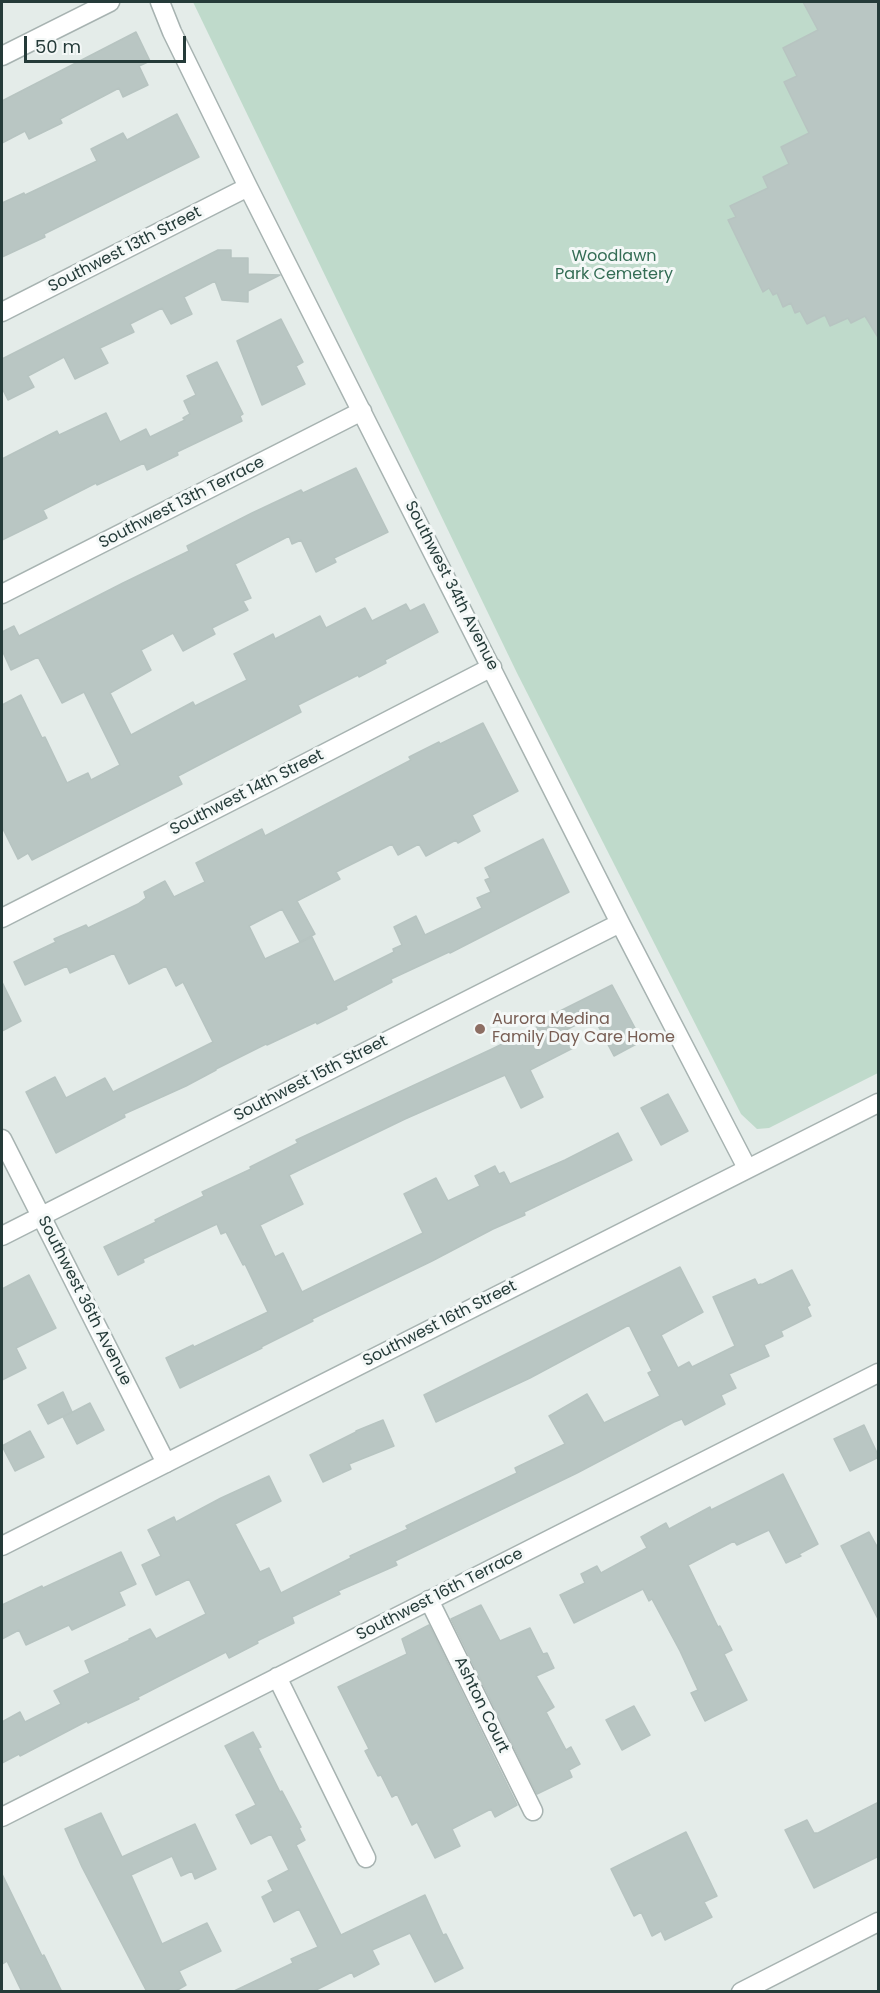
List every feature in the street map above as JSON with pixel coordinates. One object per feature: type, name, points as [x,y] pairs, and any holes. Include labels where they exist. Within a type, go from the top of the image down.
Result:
[{"type":"street","points":[[2,56],[110,2]]},
{"type":"street","name":"Southwest 34th Avenue","points":[[160,2],[172,32],[248,187],[747,1168]]},
{"type":"street","name":"Southwest 13th Street","points":[[2,312],[248,187]]},
{"type":"street","name":"Southwest 13th Terrace","points":[[2,594],[362,411]]},
{"type":"street","name":"Southwest 14th Street","points":[[2,918],[492,667]]},
{"type":"street","name":"Southwest 15th Street","points":[[2,1236],[620,922]]},
{"type":"street","name":"Southwest 16th Street","points":[[2,1546],[879,1102]]},
{"type":"street","name":"Southwest 36th Avenue","points":[[2,1139],[166,1463]]},
{"type":"street","name":"Southwest 16th Terrace","points":[[2,1817],[879,1373]]},
{"type":"street","name":"Ashton Court","points":[[429,1600],[534,1811]]},
{"type":"street","points":[[277,1677],[366,1858]]},
{"type":"street","points":[[741,1992],[879,1922]]},
{"type":"green space","name":"Woodlawn Park Cemetery","points":[[193,2],[878,2],[878,1073],[769,1128],[757,1129],[741,1114],[517,673]]},
{"type":"building","points":[[803,2],[879,2],[879,339],[865,316],[851,323],[848,318],[830,326],[825,315],[807,324],[800,311],[795,313],[791,303],[783,307],[777,293],[773,295],[769,288],[763,292],[728,220],[736,217],[730,206],[768,188],[763,177],[789,164],[781,147],[809,133],[784,82],[797,76],[783,48],[818,30]]},
{"type":"building","points":[[136,32],[150,61],[139,66],[148,85],[123,97],[119,88],[60,119],[62,123],[29,139],[25,131],[2,143],[2,101]]},
{"type":"building","points":[[177,114],[199,157],[2,257],[2,203],[24,193],[25,195],[97,161],[91,149],[123,133],[127,140]]},
{"type":"building","points":[[218,250],[231,250],[231,258],[248,258],[248,274],[280,275],[248,291],[248,302],[222,300],[215,281],[184,297],[192,314],[171,324],[162,308],[130,324],[134,332],[100,348],[108,363],[75,379],[64,357],[28,376],[34,387],[8,400],[2,388],[2,359]]},
{"type":"building","points":[[281,319],[303,362],[296,366],[305,384],[262,405],[237,341]]},
{"type":"building","points":[[217,362],[243,414],[240,416],[242,421],[177,452],[178,455],[147,470],[144,463],[97,485],[96,483],[43,510],[47,518],[2,540],[2,459],[57,431],[59,435],[106,413],[120,442],[146,429],[150,437],[185,420],[183,418],[190,414],[184,401],[196,395],[187,376]]},
{"type":"building","points":[[356,468],[388,532],[334,558],[336,562],[316,572],[301,540],[292,544],[289,536],[235,564],[251,598],[243,601],[248,610],[212,628],[215,634],[183,651],[173,633],[141,650],[151,670],[110,693],[131,735],[193,702],[195,706],[247,680],[234,654],[273,634],[275,639],[320,616],[326,628],[365,608],[372,621],[406,604],[410,611],[424,604],[438,632],[385,660],[386,663],[298,705],[301,712],[178,776],[182,784],[32,860],[28,853],[18,859],[2,827],[2,705],[21,695],[42,738],[45,737],[67,783],[88,773],[91,780],[120,765],[84,692],[62,703],[38,657],[11,670],[2,650],[2,632],[14,626],[19,636],[189,551],[187,546],[252,513],[301,490],[303,493]]},
{"type":"building","points":[[483,723],[518,791],[472,815],[480,831],[458,843],[456,840],[426,856],[419,844],[398,855],[392,844],[336,872],[340,879],[297,901],[315,934],[300,942],[282,909],[249,926],[265,959],[312,937],[334,982],[394,952],[393,949],[402,945],[394,927],[416,916],[425,935],[482,908],[477,898],[491,892],[485,880],[490,878],[485,868],[543,839],[569,892],[450,953],[391,979],[392,982],[317,1024],[316,1022],[266,1044],[186,1086],[124,1114],[125,1117],[56,1153],[26,1092],[55,1077],[66,1098],[105,1078],[113,1092],[213,1042],[183,982],[176,986],[166,966],[129,984],[114,953],[70,973],[67,966],[25,985],[14,962],[56,942],[54,939],[86,925],[88,928],[138,904],[146,898],[144,892],[165,881],[174,897],[205,882],[196,863],[262,829],[265,836],[411,760],[409,757]]},
{"type":"building","points":[[2,982],[21,1021],[2,1031]]},
{"type":"building","points":[[612,985],[642,1041],[614,1056],[593,1016],[566,1030],[575,1047],[530,1070],[543,1097],[521,1108],[505,1075],[405,1119],[289,1175],[303,1204],[260,1225],[275,1257],[283,1253],[302,1292],[423,1233],[404,1194],[436,1178],[448,1201],[480,1186],[475,1176],[495,1166],[499,1174],[504,1172],[510,1184],[618,1133],[632,1160],[524,1212],[525,1215],[312,1319],[313,1321],[262,1348],[180,1388],[166,1358],[268,1312],[245,1264],[243,1265],[226,1232],[221,1234],[217,1224],[143,1259],[144,1262],[118,1275],[104,1247],[204,1196],[202,1192],[298,1143],[296,1140],[539,1026],[538,1022]]},
{"type":"building","points":[[668,1094],[688,1131],[661,1145],[641,1108]]},
{"type":"building","points":[[680,1267],[703,1312],[661,1335],[678,1368],[689,1362],[692,1367],[735,1346],[713,1297],[755,1279],[758,1285],[761,1285],[792,1270],[810,1305],[807,1307],[811,1316],[781,1331],[783,1336],[764,1345],[769,1356],[729,1374],[736,1388],[721,1395],[725,1404],[685,1425],[682,1419],[674,1422],[577,1473],[395,1561],[397,1565],[338,1591],[340,1594],[292,1617],[294,1623],[229,1658],[226,1652],[138,1697],[139,1699],[88,1723],[87,1721],[2,1763],[2,1722],[20,1712],[25,1722],[61,1704],[54,1691],[90,1673],[85,1661],[150,1629],[156,1639],[206,1614],[189,1579],[156,1595],[142,1565],[161,1556],[148,1530],[174,1517],[176,1522],[269,1476],[281,1501],[235,1524],[260,1572],[269,1568],[281,1593],[351,1558],[350,1556],[408,1529],[406,1526],[517,1473],[515,1468],[565,1444],[549,1416],[587,1394],[604,1423],[660,1396],[648,1373],[652,1371],[629,1325],[530,1378],[436,1422],[424,1395]]},
{"type":"building","points":[[29,1275],[56,1328],[16,1348],[26,1368],[2,1380],[2,1289]]},
{"type":"building","points":[[63,1392],[72,1412],[48,1424],[38,1405]]},
{"type":"building","points":[[90,1403],[104,1430],[77,1444],[63,1417]]},
{"type":"building","points":[[383,1420],[394,1446],[349,1464],[351,1469],[323,1482],[310,1455]]},
{"type":"building","points":[[864,1425],[879,1457],[850,1471],[834,1439]]},
{"type":"building","points":[[30,1431],[44,1457],[15,1471],[2,1446]]},
{"type":"building","points":[[783,1474],[818,1544],[786,1563],[769,1530],[737,1545],[734,1541],[688,1565],[718,1627],[720,1626],[732,1650],[724,1654],[747,1700],[705,1721],[691,1693],[698,1690],[680,1651],[652,1599],[649,1601],[643,1589],[574,1623],[560,1595],[585,1583],[581,1574],[597,1566],[601,1573],[647,1548],[641,1537],[666,1523],[669,1529],[710,1507],[711,1510]]},
{"type":"building","points":[[869,1532],[879,1550],[879,1621],[841,1546]]},
{"type":"building","points":[[121,1552],[136,1584],[119,1592],[125,1605],[72,1630],[69,1625],[26,1645],[19,1630],[2,1639],[2,1605]]},
{"type":"building","points":[[481,1605],[500,1641],[530,1628],[543,1654],[547,1653],[554,1668],[536,1676],[554,1707],[546,1712],[566,1750],[571,1747],[580,1764],[569,1770],[572,1777],[537,1794],[451,1619]]},
{"type":"building","points":[[429,1625],[517,1805],[495,1817],[491,1809],[452,1829],[460,1846],[435,1858],[417,1822],[412,1825],[397,1794],[392,1797],[381,1775],[378,1776],[365,1751],[369,1749],[338,1687],[407,1654],[402,1639]]},
{"type":"building","points":[[634,1706],[650,1735],[622,1750],[606,1720]]},
{"type":"building","points":[[253,1732],[261,1747],[258,1748],[280,1792],[282,1791],[301,1827],[299,1828],[305,1840],[296,1845],[341,1935],[425,1895],[443,1935],[446,1934],[463,1968],[435,1982],[410,1933],[372,1950],[379,1964],[354,1977],[352,1972],[312,1992],[232,1992],[293,1963],[291,1959],[318,1947],[299,1909],[274,1922],[262,1897],[273,1891],[268,1881],[289,1870],[271,1834],[251,1844],[236,1815],[256,1805],[225,1746]]},
{"type":"building","points":[[879,1802],[879,1856],[814,1888],[785,1830],[807,1820],[814,1833],[818,1833]]},
{"type":"building","points":[[101,1813],[122,1857],[195,1824],[216,1869],[195,1879],[192,1871],[181,1876],[172,1856],[131,1875],[162,1944],[207,1923],[221,1951],[179,1971],[186,1985],[174,1992],[147,1992],[82,1867],[65,1829]]},
{"type":"building","points":[[686,1832],[717,1896],[704,1902],[712,1917],[665,1940],[661,1931],[652,1936],[641,1912],[634,1916],[611,1869]]},
{"type":"building","points":[[2,1874],[62,1992],[22,1992],[7,1961],[2,1964]]},
{"type":"place","name":"Aurora Medina Family Day Care Home","points":[[480,1029]]}]
